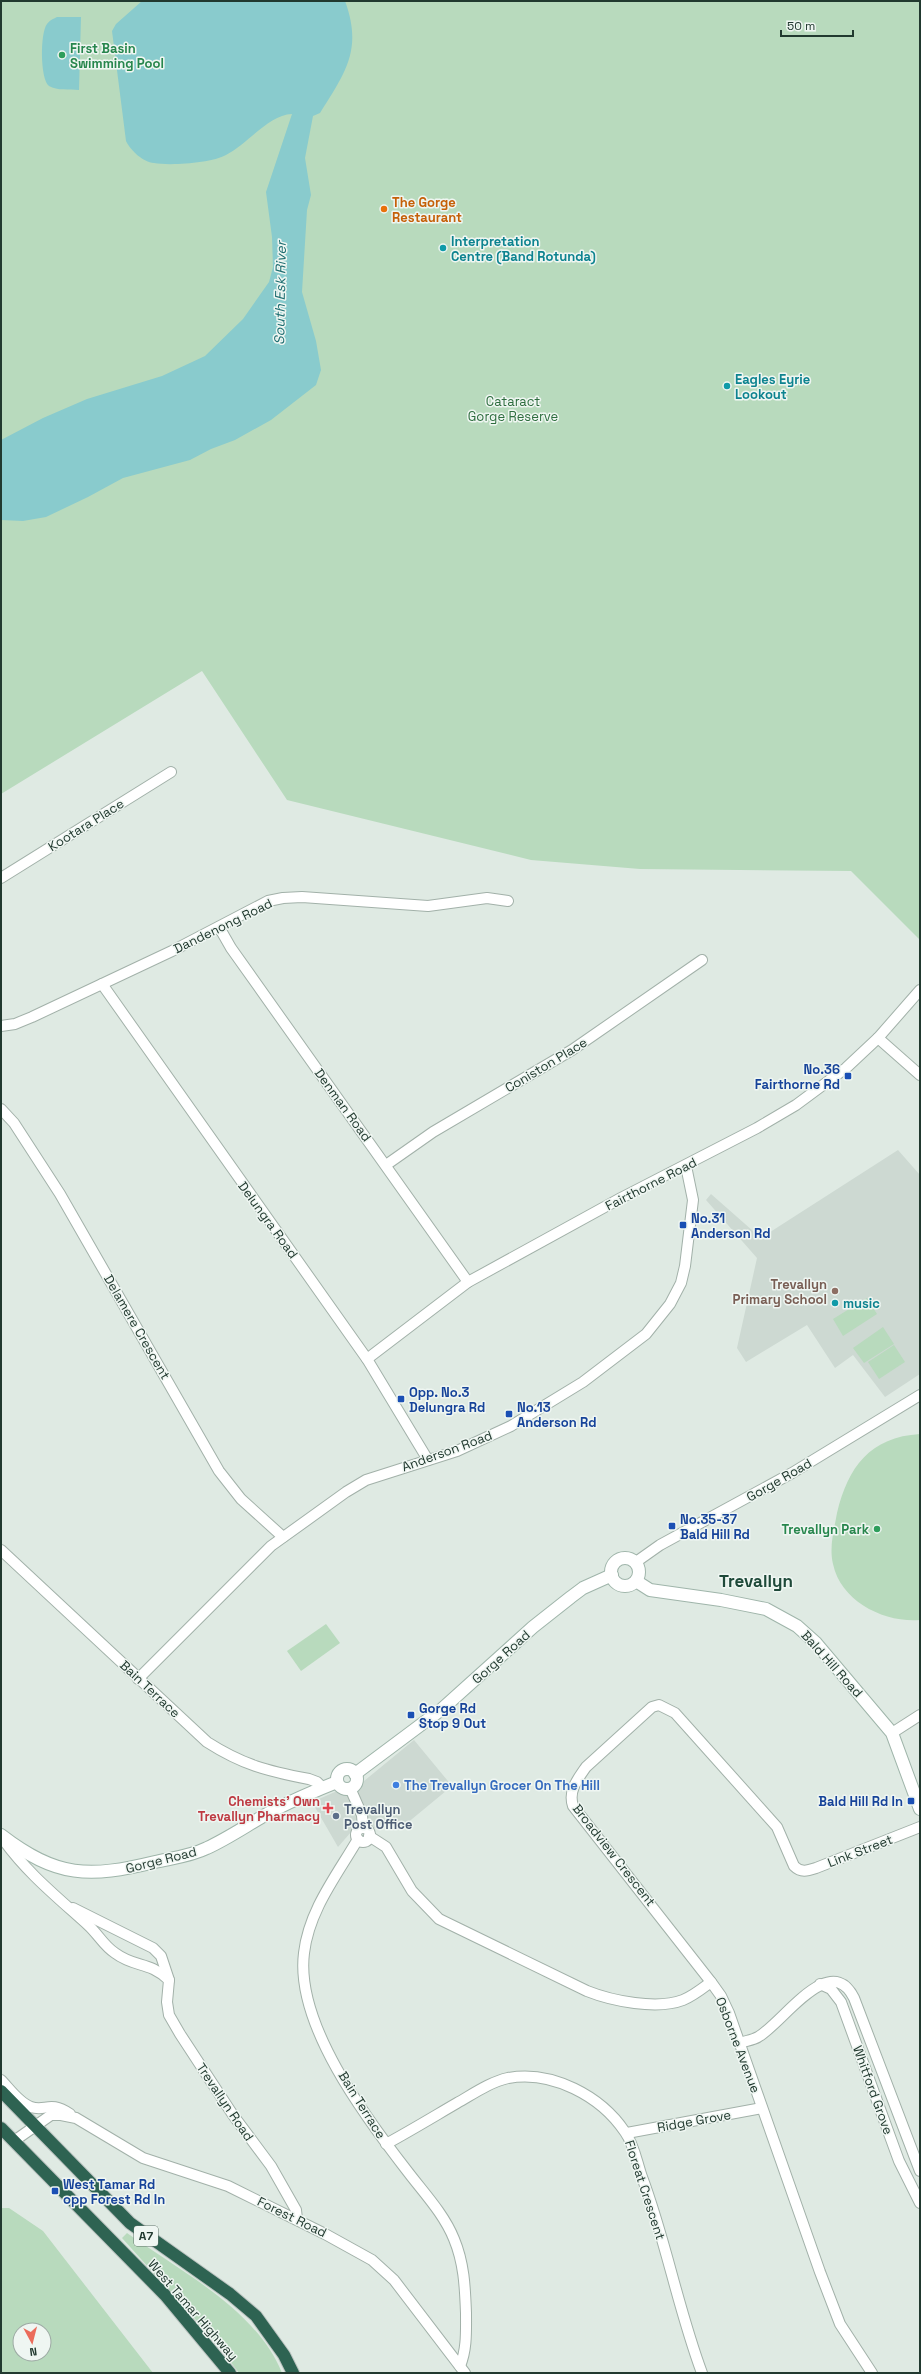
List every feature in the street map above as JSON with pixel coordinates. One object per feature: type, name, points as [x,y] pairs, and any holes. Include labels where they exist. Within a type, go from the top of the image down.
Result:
[{"type":"highway","name":"West Tamar Highway","points":[[1,2091],[130,2223],[230,2294],[256,2316],[284,2355],[293,2373]]},
{"type":"highway","name":"West Tamar Highway","points":[[1,2128],[165,2295],[230,2373]]},
{"type":"street","name":"Kootara Place","points":[[1,878],[171,772]]},
{"type":"street","name":"Dandenong Road","points":[[1,1026],[21,1021],[102,984],[219,927],[268,901],[284,898],[434,906],[487,898],[508,901]]},
{"type":"street","name":"Denman Road","points":[[219,927],[253,979],[468,1282]]},
{"type":"street","name":"Coniston Place","points":[[386,1165],[433,1132],[572,1050],[702,960]]},
{"type":"street","name":"Delungra Road","points":[[102,984],[367,1358],[428,1460]]},
{"type":"street","name":"Fairthorne Road","points":[[367,1358],[468,1282],[621,1198],[686,1166],[796,1105],[846,1068],[878,1038],[920,990]]},
{"type":"street","points":[[878,1038],[920,1075]]},
{"type":"street","name":"Delamere Crescent","points":[[3,1114],[60,1194],[219,1471],[241,1499],[283,1537]]},
{"type":"street","name":"Anderson Road","points":[[138,1679],[271,1546],[315,1512],[366,1480],[428,1460],[490,1437],[530,1416],[604,1368],[658,1322],[681,1284],[685,1266],[693,1200],[686,1166]]},
{"type":"street","name":"Gorge Road","points":[[636,1562],[660,1545],[792,1473],[920,1395]]},
{"type":"street","name":"Bain Terrace","points":[[1,1550],[207,1742],[229,1756],[266,1770],[317,1782],[322,1788]]},
{"type":"street","points":[[628,1557],[636,1562],[640,1569],[636,1581],[629,1586],[620,1585],[612,1576],[612,1566],[618,1559],[628,1557]]},
{"type":"street","name":"Gorge Road","points":[[355,1774],[442,1709],[583,1588],[612,1576]]},
{"type":"street","name":"Bald Hill Road","points":[[636,1581],[650,1590],[766,1609],[788,1620],[816,1643],[892,1733],[920,1809]]},
{"type":"street","name":"Broadview Crescent","points":[[711,1982],[573,1806],[571,1799],[572,1790],[586,1767],[646,1712],[659,1705],[667,1708],[675,1713],[777,1827],[794,1866],[798,1870]]},
{"type":"street","points":[[892,1733],[920,1716]]},
{"type":"street","points":[[348,1769],[355,1774],[356,1781],[350,1788],[342,1788],[337,1782],[341,1771],[348,1769]]},
{"type":"street","name":"Gorge Road","points":[[1,1836],[24,1852],[50,1865],[80,1872],[113,1872],[194,1854],[208,1848],[277,1808],[337,1782]]},
{"type":"street","points":[[350,1788],[362,1815],[363,1828]]},
{"type":"street","name":"Link Street","points":[[798,1870],[806,1871],[816,1868],[920,1827]]},
{"type":"street","points":[[363,1828],[368,1830],[370,1836],[364,1841],[358,1839],[356,1832],[363,1828]]},
{"type":"street","name":"Trevallyn Road","points":[[1,1836],[14,1854],[50,1893],[90,1926],[115,1953],[130,1962],[150,1966],[169,1980]]},
{"type":"street","name":"Osborne Avenue","points":[[370,1836],[386,1847],[412,1891],[439,1919],[587,1991],[606,1998],[627,2002],[668,2004],[683,2000],[711,1982],[721,1996],[740,2043],[840,2324],[872,2373]]},
{"type":"street","name":"Bain Terrace","points":[[358,1839],[312,1920],[304,1954],[305,1987],[310,2009],[356,2102],[440,2214],[454,2237],[465,2272],[466,2336],[463,2370]]},
{"type":"street","name":"Trevallyn Road","points":[[67,1906],[87,1914],[153,1948],[161,1956],[169,1980],[167,2002],[170,2015],[180,2034],[233,2115],[271,2166],[296,2210],[297,2220]]},
{"type":"street","name":"Whitford Grove","points":[[820,1984],[832,1980],[841,1982],[849,1988],[920,2171]]},
{"type":"street","points":[[740,2043],[758,2038],[820,1984]]},
{"type":"street","name":"Whitford Grove","points":[[820,1984],[831,1989],[841,2002],[899,2161],[920,2203]]},
{"type":"street","name":"Floreat Crescent","points":[[386,2144],[483,2088],[507,2078],[521,2077],[550,2079],[563,2084],[607,2111],[627,2133],[652,2202],[678,2302],[702,2373]]},
{"type":"street","name":"Forest Road","points":[[1,2080],[25,2104],[32,2108],[49,2106],[61,2108],[143,2158],[228,2186],[367,2257],[384,2270],[408,2297],[463,2370]]},
{"type":"street","name":"Ridge Grove","points":[[627,2133],[762,2108]]},
{"type":"street","name":"Forest Road","points":[[14,2141],[52,2115],[76,2118]]},
{"type":"shaded area","name":"Trevallyn Primary School","points":[[898,1150],[920,1175],[920,1374],[885,1397],[853,1355],[835,1368],[807,1325],[746,1362],[737,1348],[757,1258],[706,1200],[711,1194],[761,1238]]},
{"type":"shaded area","points":[[414,1740],[452,1786],[406,1824],[377,1828],[361,1827],[351,1832],[338,1847],[312,1802],[337,1791],[347,1795]]},
{"type":"green space","name":"Cataract Gorge Reserve","points":[[1,1],[920,1],[920,940],[851,871],[640,869],[531,860],[287,800],[202,671],[1,794]]},
{"type":"green space","points":[[867,1298],[877,1314],[843,1336],[833,1319]]},
{"type":"green space","points":[[883,1327],[894,1344],[864,1363],[853,1348]]},
{"type":"green space","points":[[894,1345],[905,1362],[879,1379],[868,1362]]},
{"type":"green space","name":"Trevallyn Park","points":[[920,1434],[920,1620],[907,1620],[879,1614],[855,1599],[845,1589],[833,1564],[832,1545],[833,1532],[842,1497],[855,1469],[864,1457],[887,1441],[903,1436]]},
{"type":"green space","points":[[326,1624],[340,1643],[301,1671],[287,1651]]},
{"type":"green space","points":[[1,2208],[9,2208],[43,2231],[153,2373],[1,2373]]},
{"type":"green space","points":[[127,2233],[193,2277],[236,2311],[255,2330],[270,2350],[282,2373],[239,2373],[214,2340],[122,2238]]},
{"type":"water","name":"South Esk River","points":[[142,1],[345,1],[350,18],[352,34],[352,47],[349,60],[337,86],[320,113],[313,116],[305,158],[311,195],[307,210],[302,292],[316,341],[321,370],[316,385],[271,420],[235,440],[211,449],[190,460],[123,478],[46,517],[23,521],[1,520],[1,440],[43,418],[87,399],[162,376],[205,356],[243,319],[269,282],[273,267],[272,237],[266,192],[292,114],[275,119],[234,150],[220,158],[201,162],[161,164],[146,161],[138,155],[131,149],[126,141],[112,31],[116,24]]},
{"type":"water","name":"First Basin Swimming Pool","points":[[57,17],[81,17],[79,90],[52,88],[46,82],[42,56],[43,36],[47,24]]},
{"type":"place","name":"First Basin Swimming Pool","points":[[62,55]]},
{"type":"place","name":"The Gorge Restaurant","points":[[384,209]]},
{"type":"place","name":"Interpretation Centre (Band Rotunda)","points":[[443,248]]},
{"type":"place","name":"Eagles Eyrie Lookout","points":[[727,386]]},
{"type":"place","name":"No.36 Fairthorne Rd","points":[[848,1076]]},
{"type":"place","name":"No.31 Anderson Rd","points":[[683,1225]]},
{"type":"place","name":"Trevallyn Primary School","points":[[835,1291]]},
{"type":"place","name":"music","points":[[835,1303]]},
{"type":"place","name":"Opp. No.3 Delungra Rd","points":[[401,1399]]},
{"type":"place","name":"No.13 Anderson Rd","points":[[509,1414]]},
{"type":"place","name":"No.35-37 Bald Hill Rd","points":[[672,1526]]},
{"type":"place","name":"Trevallyn Park","points":[[877,1529]]},
{"type":"place","name":"Gorge Rd Stop 9 Out","points":[[411,1715]]},
{"type":"place","name":"The Trevallyn Grocer On The Hill","points":[[396,1785]]},
{"type":"place","name":"Bald Hill Rd In","points":[[911,1801]]},
{"type":"place","name":"Chemists' Own Trevallyn Pharmacy","points":[[328,1808]]},
{"type":"place","name":"Trevallyn Post Office","points":[[336,1816]]},
{"type":"place","name":"West Tamar Rd opp Forest Rd In","points":[[55,2191]]},
{"type":"district","name":"Trevallyn","points":[[756,1581]]}]
